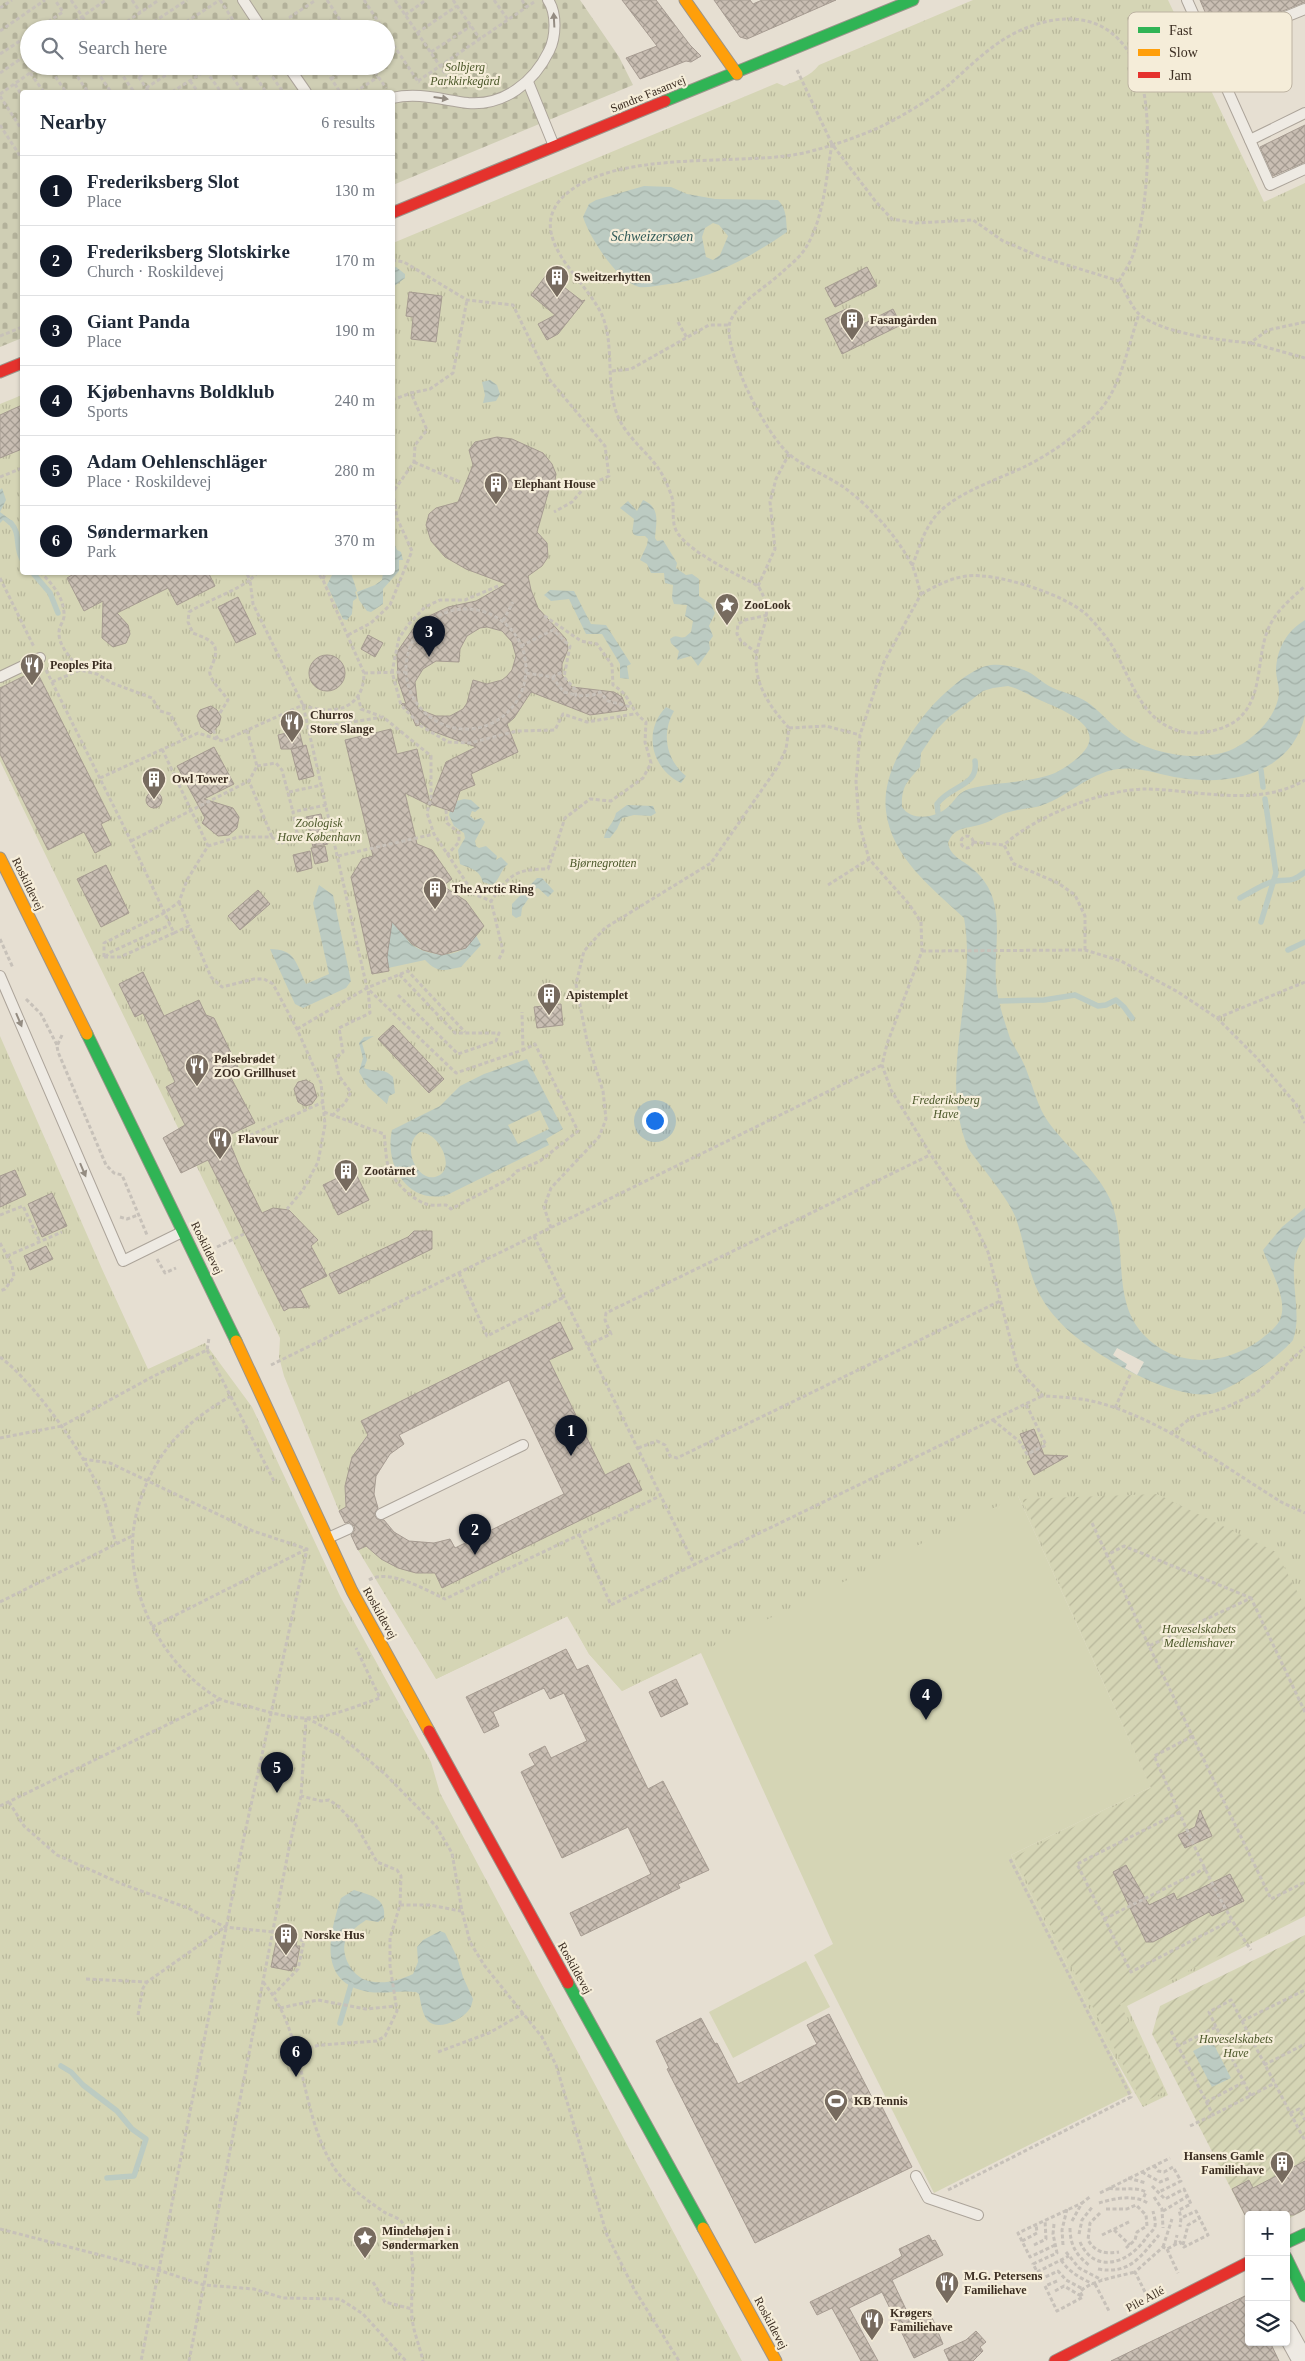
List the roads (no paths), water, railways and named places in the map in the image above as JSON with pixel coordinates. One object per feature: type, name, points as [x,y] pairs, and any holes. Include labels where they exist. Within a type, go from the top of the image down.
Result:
[{"type":"street","points":[[685,0],[737,74]]},
{"type":"street","name":"Søndre Fasanvej","points":[[395,212],[554,146],[737,74],[890,4],[913,0]]},
{"type":"street","points":[[0,372],[20,364]]},
{"type":"street","name":"Roskildevej","points":[[0,858],[197,1257],[352,1591],[776,2361]]},
{"type":"street","points":[[1290,2242],[1305,2234]]},
{"type":"street","name":"Pile Allé","points":[[1055,2361],[1245,2264]]},
{"type":"street","points":[[1290,2265],[1305,2296]]},
{"type":"street","points":[[1290,2337],[1303,2361]]},
{"type":"lane","points":[[243,0],[256,20]]},
{"type":"lane","points":[[395,97],[407,95],[428,96],[465,102],[490,102],[511,94],[528,82],[542,66],[550,48],[554,28],[553,7],[548,0]]},
{"type":"lane","points":[[1187,0],[1192,12]]},
{"type":"lane","points":[[1292,14],[1305,9]]},
{"type":"lane","points":[[294,75],[305,90]]},
{"type":"lane","points":[[528,82],[554,146]]},
{"type":"lane","points":[[1229,92],[1270,185],[1305,169]]},
{"type":"lane","points":[[1250,140],[1305,113]]},
{"type":"lane","points":[[0,676],[40,658]]},
{"type":"lane","points":[[0,976],[123,1261],[184,1231]]},
{"type":"lane","points":[[381,1514],[523,1444]]},
{"type":"lane","points":[[327,1538],[348,1529]]},
{"type":"lane","points":[[916,2176],[928,2198],[978,2215]]},
{"type":"water","name":"Schweizersøen","points":[[644,186],[671,187],[687,194],[715,199],[778,200],[785,211],[787,232],[758,251],[712,273],[679,282],[639,287],[613,268],[598,247],[587,226],[583,217],[589,204],[596,200]],"holes":[[[713,223],[719,225],[728,236],[720,255],[713,260],[706,257],[702,237],[705,228]]]},
{"type":"water","points":[[395,267],[405,274],[405,278],[395,286]]},
{"type":"water","points":[[490,380],[497,385],[500,394],[496,401],[483,403],[485,395],[482,382]]},
{"type":"water","points":[[2,488],[6,500],[0,512],[0,490]]},
{"type":"water","points":[[643,500],[649,503],[655,511],[655,538],[657,541],[663,540],[677,563],[676,568],[686,575],[692,574],[699,579],[699,596],[711,604],[715,613],[709,626],[713,636],[709,642],[710,649],[698,666],[691,656],[677,660],[679,651],[671,643],[670,639],[674,636],[685,637],[691,632],[693,621],[685,616],[687,605],[674,604],[672,598],[673,585],[665,583],[664,573],[651,573],[647,564],[640,560],[648,539],[645,536],[634,534],[634,519],[620,508],[628,501],[637,511]]},
{"type":"water","points":[[0,512],[12,521],[9,525],[3,520],[0,523]]},
{"type":"water","points":[[395,546],[397,550],[401,552],[403,560],[399,560],[399,571],[383,589],[383,604],[371,612],[367,611],[359,600],[357,592],[382,580],[383,575],[395,575]]},
{"type":"water","points":[[332,575],[352,575],[357,591],[355,592],[357,598],[353,601],[352,614],[347,620],[343,619],[327,585]]},
{"type":"water","points":[[550,590],[574,591],[591,624],[606,625],[631,664],[627,666],[629,679],[620,678],[620,664],[602,634],[586,634],[569,599],[551,601],[544,595]]},
{"type":"water","points":[[1305,620],[1305,715],[1298,735],[1274,763],[1239,777],[1220,780],[1181,778],[1126,768],[1107,771],[1047,804],[1000,815],[985,823],[955,832],[948,843],[952,852],[980,876],[992,895],[997,920],[997,988],[1001,1010],[1010,1038],[1024,1065],[1045,1117],[1090,1169],[1110,1199],[1119,1233],[1123,1287],[1127,1304],[1133,1320],[1143,1334],[1156,1345],[1170,1353],[1200,1360],[1216,1359],[1231,1355],[1246,1349],[1260,1340],[1277,1324],[1281,1317],[1282,1309],[1280,1292],[1263,1250],[1282,1227],[1305,1208],[1305,1237],[1298,1248],[1295,1260],[1297,1314],[1293,1340],[1268,1363],[1245,1378],[1215,1393],[1198,1394],[1154,1383],[1087,1346],[1052,1314],[1038,1292],[1030,1271],[1015,1216],[1000,1190],[968,1148],[960,1120],[956,1092],[966,976],[967,947],[964,918],[915,871],[896,843],[886,811],[887,787],[894,763],[925,714],[959,681],[978,669],[990,665],[1005,665],[1024,670],[1045,684],[1083,700],[1131,739],[1156,750],[1197,756],[1231,750],[1241,745],[1259,730],[1273,712],[1279,692],[1276,670],[1278,654],[1288,635]],"holes":[[[1008,686],[1069,713],[1077,719],[1089,733],[1089,741],[1085,750],[1063,769],[1044,777],[980,786],[966,790],[944,810],[931,816],[918,816],[906,812],[902,807],[904,789],[920,767],[921,753],[937,729],[949,717],[983,691]]]},
{"type":"water","points":[[666,707],[674,711],[670,719],[667,737],[670,754],[679,770],[686,776],[681,783],[663,769],[654,749],[654,727]]},
{"type":"water","points":[[471,800],[480,808],[475,812],[472,811],[470,816],[475,820],[481,818],[485,822],[475,841],[476,846],[479,848],[486,846],[497,856],[496,860],[501,857],[508,864],[492,885],[483,882],[479,874],[474,870],[460,864],[458,850],[465,838],[464,833],[454,826],[449,815],[450,811],[453,812],[457,801]]},
{"type":"water","points":[[627,805],[653,806],[656,813],[651,816],[634,815],[622,818],[610,838],[604,838],[616,813]]},
{"type":"water","points":[[537,878],[542,878],[554,891],[548,897],[538,888],[535,889],[522,908],[521,916],[516,918],[512,915],[512,904]]},
{"type":"water","points":[[319,885],[333,895],[351,981],[346,988],[303,1008],[295,1004],[270,949],[279,950],[290,955],[297,964],[306,984],[329,974],[313,903]]},
{"type":"water","points":[[374,894],[409,942],[417,948],[431,953],[453,953],[466,947],[476,935],[481,945],[461,967],[442,970],[425,960],[388,968]]},
{"type":"water","points":[[374,1036],[362,1043],[367,1060],[364,1068],[382,1071],[393,1077],[395,1093],[389,1096],[387,1104],[368,1087],[359,1072],[363,1058],[359,1043],[364,1037]]},
{"type":"water","points":[[527,1059],[563,1129],[546,1139],[549,1145],[447,1195],[433,1197],[421,1194],[410,1188],[396,1169],[390,1143],[392,1130],[440,1106],[460,1086],[484,1074]],"holes":[[[540,1110],[549,1129],[518,1144],[508,1125]],[[420,1132],[434,1138],[444,1153],[445,1168],[442,1174],[435,1177],[428,1177],[422,1174],[413,1161],[411,1145],[414,1138]]]},
{"type":"water","points":[[354,1890],[376,1898],[383,1906],[384,1918],[378,1922],[366,1920],[353,1930],[346,1939],[344,1944],[345,1956],[354,1972],[363,1979],[375,1982],[395,1981],[413,1974],[418,1962],[417,1947],[423,1940],[440,1931],[445,1933],[457,1957],[463,1977],[473,1999],[470,2008],[465,2014],[455,2021],[443,2025],[432,2024],[424,2015],[419,1994],[416,1992],[369,1992],[352,1987],[341,1979],[334,1968],[331,1956],[333,1927],[341,1898]]},
{"type":"water","points":[[1212,2041],[1231,2078],[1212,2087],[1193,2051]]},
{"type":"waterway","points":[[11,523],[16,532],[20,554]]},
{"type":"waterway","points":[[35,575],[50,593],[58,613]]},
{"type":"waterway","points":[[938,813],[937,804],[973,776],[975,761]]},
{"type":"waterway","points":[[1261,770],[1263,787]]},
{"type":"waterway","points":[[1261,922],[1276,873],[1265,799]]},
{"type":"waterway","points":[[1240,898],[1267,883],[1293,879],[1305,872]]},
{"type":"waterway","points":[[1288,950],[1305,942]]},
{"type":"waterway","points":[[999,1001],[1044,1000],[1075,995],[1098,1006],[1106,1005],[1116,1000],[1132,1018]]},
{"type":"waterway","points":[[340,2023],[351,1985]]},
{"type":"waterway","points":[[61,2066],[71,2072],[83,2085],[117,2111],[132,2129],[146,2139],[134,2176],[107,2178]]},
{"type":"place","name":"Sweitzerhytten","points":[[557,298]]},
{"type":"place","name":"Fasangården","points":[[852,341]]},
{"type":"place","name":"Elephant House","points":[[496,505]]},
{"type":"place","name":"ZooLook","points":[[727,626]]},
{"type":"place","name":"Giant Panda","points":[[429,657]]},
{"type":"place","name":"Peoples Pita","points":[[32,686]]},
{"type":"place","name":"Churros Store Slange","points":[[292,743]]},
{"type":"place","name":"Owl Tower","points":[[154,800]]},
{"type":"place","name":"The Arctic Ring","points":[[435,910]]},
{"type":"place","name":"Apistemplet","points":[[549,1016]]},
{"type":"place","name":"Pølsebrødet ZOO Grillhuset","points":[[197,1087]]},
{"type":"place","name":"Flavour","points":[[220,1160]]},
{"type":"place","name":"Zootårnet","points":[[346,1192]]},
{"type":"place","name":"Frederiksberg Slot","points":[[571,1456]]},
{"type":"place","name":"Frederiksberg Slotskirke","points":[[475,1555]]},
{"type":"place","name":"Kjøbenhavns Boldklub","points":[[926,1720]]},
{"type":"place","name":"Adam Oehlenschläger","points":[[277,1793]]},
{"type":"place","name":"Norske Hus","points":[[286,1956]]},
{"type":"place","name":"Søndermarken","points":[[296,2077]]},
{"type":"place","name":"KB Tennis","points":[[836,2122]]},
{"type":"place","name":"Hansens Gamle Familiehave","points":[[1282,2184]]},
{"type":"place","name":"Mindehøjen i Søndermarken","points":[[365,2259]]},
{"type":"place","name":"M.G. Petersens Familiehave","points":[[947,2304]]},
{"type":"place","name":"Krøgers Familiehave","points":[[872,2341]]},
{"type":"park label","name":"Solbjerg Parkkirkegård","points":[[465,74]]},
{"type":"park label","name":"Zoologisk Have København","points":[[319,830]]},
{"type":"park label","name":"Bjørnegrotten","points":[[603,863]]},
{"type":"park label","name":"Frederiksberg Have","points":[[946,1107]]},
{"type":"park label","name":"Haveselskabets Medlemshaver","points":[[1199,1636]]},
{"type":"park label","name":"Haveselskabets Have","points":[[1236,2046]]}]
